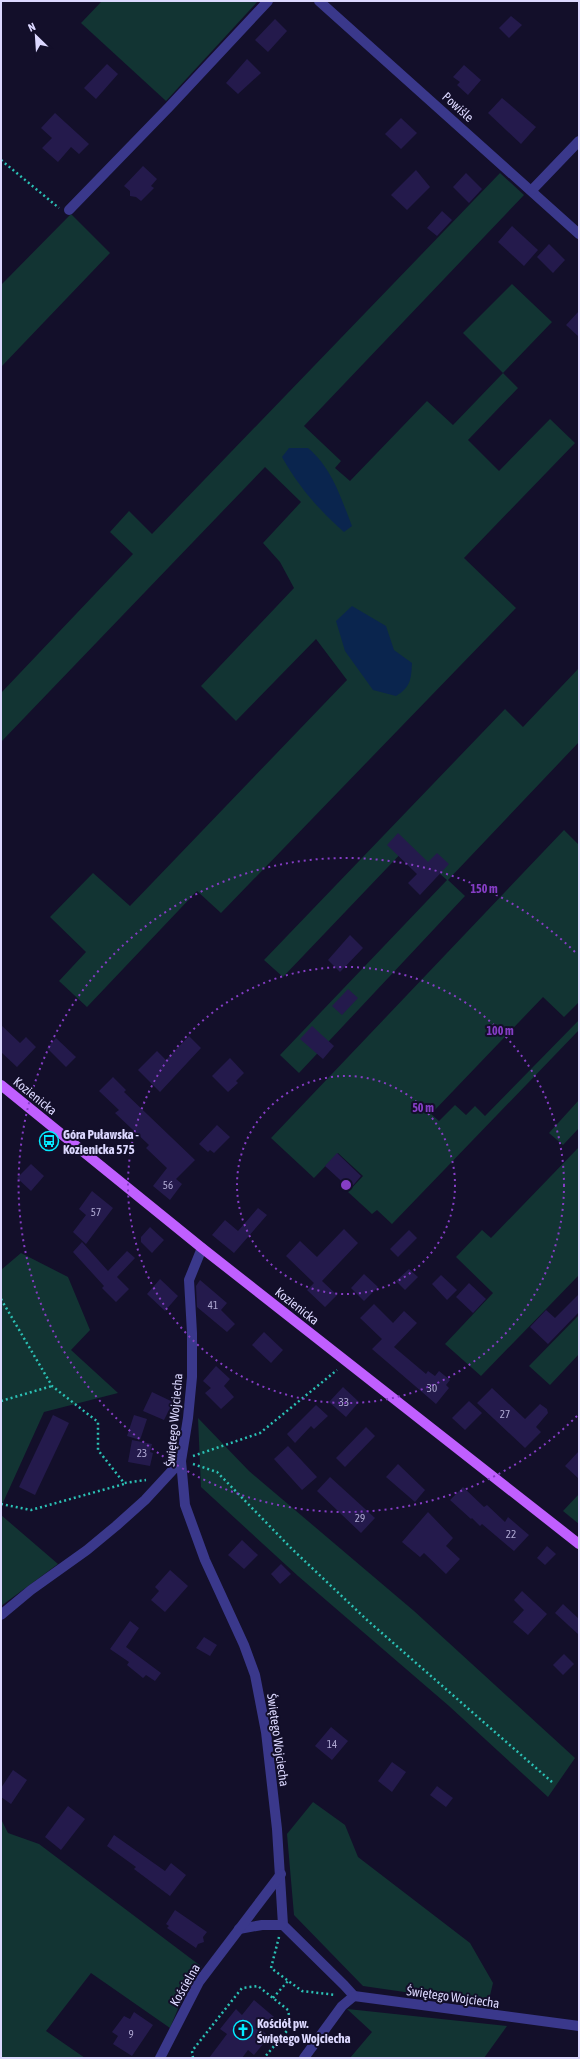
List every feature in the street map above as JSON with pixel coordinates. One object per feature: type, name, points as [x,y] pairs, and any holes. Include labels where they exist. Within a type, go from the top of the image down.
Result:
[{"type":"main road","name":"Kozienicka","points":[[1,1085],[202,1248],[579,1544]]},
{"type":"street","points":[[69,210],[174,102],[268,1]]},
{"type":"street","name":"Powiśle","points":[[319,1],[532,190],[579,234]]},
{"type":"street","points":[[532,190],[579,141]]},
{"type":"street","name":"Świętego Wojciecha","points":[[202,1248],[189,1280],[192,1333],[192,1377],[188,1418],[181,1460],[185,1504],[205,1560],[244,1645],[255,1675],[266,1732],[281,1874],[283,1925]]},
{"type":"street","points":[[1,1614],[31,1590],[87,1550],[116,1526],[145,1500],[181,1460]]},
{"type":"street","name":"Kościelna","points":[[160,2058],[199,1982],[281,1874]]},
{"type":"street","points":[[239,1929],[262,1925],[283,1925],[354,1996],[342,2006],[304,2058]]},
{"type":"street","name":"Świętego Wojciecha","points":[[354,1996],[579,2026]]},
{"type":"path","points":[[1,160],[60,209],[69,210]]},
{"type":"path","points":[[1,1299],[52,1386],[98,1422],[98,1450],[124,1484]]},
{"type":"path","points":[[181,1460],[260,1433],[347,1362]]},
{"type":"path","points":[[1,1401],[52,1386]]},
{"type":"path","points":[[181,1460],[217,1472],[292,1549],[367,1620],[552,1782]]},
{"type":"path","points":[[1,1504],[31,1510],[124,1484],[165,1477]]},
{"type":"path","points":[[283,1925],[271,1968],[302,1991],[354,1996]]},
{"type":"path","points":[[273,1998],[288,1981]]},
{"type":"path","points":[[193,2058],[192,2051],[242,1988],[258,1986],[288,2010],[291,2026],[264,2058]]},
{"type":"green space","points":[[102,1],[258,1],[166,101],[81,23]]},
{"type":"green space","points":[[500,173],[524,195],[304,426],[341,461],[335,468],[350,481],[427,401],[453,425],[503,373],[518,388],[468,440],[499,471],[550,419],[575,443],[464,558],[516,608],[221,913],[197,891],[87,1007],[59,981],[86,952],[50,917],[93,873],[130,906],[347,680],[316,639],[236,721],[201,686],[294,588],[280,562],[263,543],[301,502],[265,467],[1,742],[1,693],[133,554],[110,532],[129,511],[152,534]]},
{"type":"green space","points":[[71,214],[110,253],[1,367],[1,285]]},
{"type":"green space","points":[[512,284],[552,322],[503,373],[463,333]]},
{"type":"green space","points":[[579,668],[579,742],[448,880],[465,896],[299,1073],[280,1055],[447,880],[408,846],[283,977],[264,960],[505,709],[523,727]]},
{"type":"green space","points":[[564,830],[579,845],[579,1002],[564,1017],[543,997],[431,1114],[439,1121],[455,1105],[466,1115],[475,1106],[485,1116],[579,1020],[579,1030],[392,1224],[377,1210],[372,1214],[348,1192],[363,1176],[338,1153],[314,1178],[271,1138]]},
{"type":"green space","points":[[579,1100],[579,1128],[563,1145],[549,1133]]},
{"type":"green space","points":[[579,1147],[579,1275],[481,1376],[445,1344],[493,1293],[456,1257],[482,1230],[491,1238]]},
{"type":"green space","points":[[21,1253],[68,1277],[90,1330],[71,1350],[118,1393],[44,1412],[1,1507],[1,1270]]},
{"type":"green space","points":[[579,1315],[579,1354],[550,1385],[529,1366]]},
{"type":"green space","points":[[198,1418],[249,1471],[414,1611],[575,1758],[548,1797],[449,1706],[298,1576],[201,1487]]},
{"type":"green space","points":[[579,1494],[579,1524],[563,1511]]},
{"type":"green space","points":[[1,1515],[58,1564],[1,1606]]},
{"type":"green space","points":[[313,1802],[345,1825],[358,1857],[470,1943],[493,1983],[488,2004],[363,1986],[294,1915],[287,1834]]},
{"type":"green space","points":[[1,1819],[8,1833],[39,1844],[202,1967],[184,1994],[170,2028],[91,1973],[46,2031],[85,2058],[1,2058]]},
{"type":"green space","points":[[347,2009],[507,2026],[484,2058],[350,2058],[372,2032]]},
{"type":"water","points":[[289,448],[308,448],[330,474],[340,494],[352,526],[344,532],[310,497],[288,468],[282,457]]},
{"type":"water","points":[[352,606],[386,626],[394,650],[412,663],[409,682],[405,689],[396,696],[373,690],[345,651],[336,621]]},
{"type":"building","points":[[511,16],[522,25],[509,38],[499,28]]},
{"type":"building","points":[[275,19],[287,31],[268,52],[255,40]]},
{"type":"building","points":[[247,59],[261,73],[238,94],[226,83]]},
{"type":"building","points":[[107,64],[118,74],[96,99],[84,88]]},
{"type":"building","points":[[464,65],[481,80],[468,95],[457,85],[460,82],[453,77]]},
{"type":"building","points":[[502,98],[536,127],[521,144],[488,113]]},
{"type":"building","points":[[55,113],[89,144],[79,154],[71,147],[58,162],[42,148],[52,138],[41,128]]},
{"type":"building","points":[[401,118],[417,133],[401,149],[385,134]]},
{"type":"building","points":[[143,166],[157,179],[151,186],[154,188],[141,201],[136,197],[130,196],[130,191],[124,186]]},
{"type":"building","points":[[416,170],[430,187],[407,210],[391,195]]},
{"type":"building","points":[[466,173],[482,189],[469,203],[453,187]]},
{"type":"building","points":[[442,211],[452,220],[437,236],[427,228]]},
{"type":"building","points":[[512,226],[538,250],[524,266],[498,242]]},
{"type":"building","points":[[549,244],[565,260],[553,273],[537,257]]},
{"type":"building","points":[[579,311],[579,337],[566,325]]},
{"type":"building","points":[[398,833],[428,862],[437,853],[449,864],[420,895],[408,883],[417,874],[387,845]]},
{"type":"building","points":[[350,935],[363,948],[340,972],[328,960]]},
{"type":"building","points":[[348,989],[358,998],[342,1015],[332,1006]]},
{"type":"building","points":[[1,1025],[20,1043],[26,1037],[36,1047],[17,1067],[1,1052]]},
{"type":"building","points":[[312,1026],[334,1046],[323,1059],[300,1039]]},
{"type":"building","points":[[189,1036],[201,1048],[160,1092],[138,1070],[157,1051],[166,1060]]},
{"type":"building","points":[[56,1038],[76,1057],[66,1067],[47,1048]]},
{"type":"building","points":[[230,1058],[244,1073],[236,1081],[238,1083],[228,1092],[212,1076]]},
{"type":"building","points":[[113,1077],[126,1090],[124,1092],[195,1160],[176,1179],[182,1184],[170,1200],[153,1186],[167,1168],[146,1148],[149,1145],[115,1113],[119,1110],[99,1091]]},
{"type":"building","points":[[217,1125],[230,1137],[214,1153],[210,1150],[208,1152],[199,1144]]},
{"type":"building","points":[[337,1153],[361,1176],[350,1189],[325,1166]]},
{"type":"building","points":[[31,1164],[44,1176],[31,1191],[17,1178]]},
{"type":"building","points":[[92,1191],[113,1208],[86,1244],[73,1232],[86,1215],[79,1209]]},
{"type":"building","points":[[258,1208],[267,1215],[234,1253],[212,1235],[225,1220],[238,1231]]},
{"type":"building","points":[[150,1227],[164,1240],[152,1253],[141,1242],[141,1237]]},
{"type":"building","points":[[344,1229],[358,1243],[322,1281],[337,1295],[325,1307],[307,1290],[314,1283],[286,1256],[300,1241],[317,1257]]},
{"type":"building","points":[[409,1230],[417,1238],[398,1257],[390,1249]]},
{"type":"building","points":[[82,1242],[108,1271],[127,1251],[135,1258],[117,1277],[129,1289],[116,1302],[102,1288],[104,1286],[73,1252]]},
{"type":"building","points":[[409,1269],[418,1277],[405,1290],[396,1281]]},
{"type":"building","points":[[364,1274],[378,1287],[364,1301],[351,1288]]},
{"type":"building","points":[[441,1275],[457,1290],[447,1300],[432,1284]]},
{"type":"building","points":[[160,1279],[178,1296],[165,1311],[147,1294]]},
{"type":"building","points":[[200,1280],[227,1303],[221,1310],[235,1324],[227,1332],[197,1307],[196,1286]]},
{"type":"building","points":[[469,1283],[486,1299],[473,1313],[456,1297]]},
{"type":"building","points":[[579,1294],[579,1312],[548,1344],[530,1327],[546,1310],[555,1318]]},
{"type":"building","points":[[374,1304],[393,1323],[404,1311],[417,1323],[394,1347],[426,1374],[428,1371],[435,1376],[439,1371],[450,1380],[446,1385],[449,1388],[436,1404],[372,1349],[382,1339],[360,1318]]},
{"type":"building","points":[[264,1332],[283,1350],[271,1363],[252,1345]]},
{"type":"building","points":[[216,1366],[230,1379],[224,1386],[234,1397],[221,1409],[205,1393],[211,1388],[203,1381]]},
{"type":"building","points":[[343,1387],[359,1402],[346,1417],[329,1402]]},
{"type":"building","points":[[492,1388],[525,1419],[540,1404],[547,1409],[548,1413],[536,1427],[541,1432],[525,1448],[477,1403]]},
{"type":"building","points":[[152,1392],[173,1402],[164,1420],[143,1411]]},
{"type":"building","points":[[469,1401],[482,1413],[465,1430],[452,1418]]},
{"type":"building","points":[[316,1405],[328,1416],[314,1429],[311,1426],[295,1443],[287,1434]]},
{"type":"building","points":[[53,1415],[69,1423],[35,1495],[19,1487]]},
{"type":"building","points":[[134,1415],[147,1419],[140,1440],[127,1436]]},
{"type":"building","points":[[366,1427],[375,1436],[345,1467],[336,1458]]},
{"type":"building","points":[[132,1440],[152,1444],[150,1452],[153,1453],[150,1466],[128,1462]]},
{"type":"building","points":[[288,1446],[317,1477],[302,1490],[274,1459]]},
{"type":"building","points":[[579,1451],[579,1479],[565,1466]]},
{"type":"building","points":[[398,1464],[425,1490],[415,1502],[386,1477]]},
{"type":"building","points":[[330,1477],[375,1518],[361,1533],[317,1491]]},
{"type":"building","points":[[463,1487],[484,1507],[487,1505],[505,1522],[508,1517],[529,1535],[514,1551],[482,1524],[480,1526],[472,1518],[471,1519],[450,1500]]},
{"type":"building","points":[[428,1512],[453,1538],[446,1546],[460,1559],[446,1574],[424,1553],[420,1557],[402,1542]]},
{"type":"building","points":[[242,1540],[258,1555],[244,1569],[228,1555]]},
{"type":"building","points":[[547,1546],[556,1554],[545,1565],[537,1558]]},
{"type":"building","points":[[281,1564],[291,1574],[280,1584],[271,1574]]},
{"type":"building","points":[[170,1570],[188,1586],[165,1612],[151,1600],[159,1591],[155,1587]]},
{"type":"building","points":[[522,1591],[547,1614],[528,1635],[513,1622],[524,1610],[514,1600]]},
{"type":"building","points":[[563,1604],[579,1619],[579,1635],[555,1613]]},
{"type":"building","points":[[130,1621],[139,1628],[126,1647],[161,1673],[155,1681],[146,1675],[143,1678],[127,1665],[129,1662],[110,1649]]},
{"type":"building","points":[[204,1637],[217,1645],[210,1656],[196,1648]]},
{"type":"building","points":[[564,1654],[574,1664],[563,1675],[553,1665]]},
{"type":"building","points":[[331,1727],[348,1741],[332,1760],[315,1746]]},
{"type":"building","points":[[392,1762],[406,1772],[392,1792],[378,1781]]},
{"type":"building","points":[[13,1770],[27,1780],[11,1804],[1,1797],[1,1788]]},
{"type":"building","points":[[437,1786],[453,1798],[446,1807],[430,1795]]},
{"type":"building","points":[[68,1806],[85,1819],[61,1850],[45,1837]]},
{"type":"building","points":[[114,1835],[165,1871],[171,1863],[186,1875],[170,1896],[134,1869],[136,1867],[107,1846]]},
{"type":"building","points":[[175,1910],[207,1932],[203,1937],[204,1942],[198,1944],[196,1948],[167,1928],[169,1926],[166,1924]]},
{"type":"building","name":"Kościół pw. Świętego Wojciecha","points":[[254,2000],[274,2017],[263,2031],[269,2037],[254,2055],[248,2050],[242,2058],[209,2058],[227,2034],[220,2029],[236,2009],[242,2015]]},
{"type":"building","points":[[134,2012],[153,2025],[132,2056],[113,2044],[118,2036],[112,2032],[124,2016],[130,2019]]},
{"type":"place","name":"Góra Puławska - Kozienicka 575","points":[[49,1141]]},
{"type":"place","name":"Kościół pw. Świętego Wojciecha","points":[[243,2030]]}]
